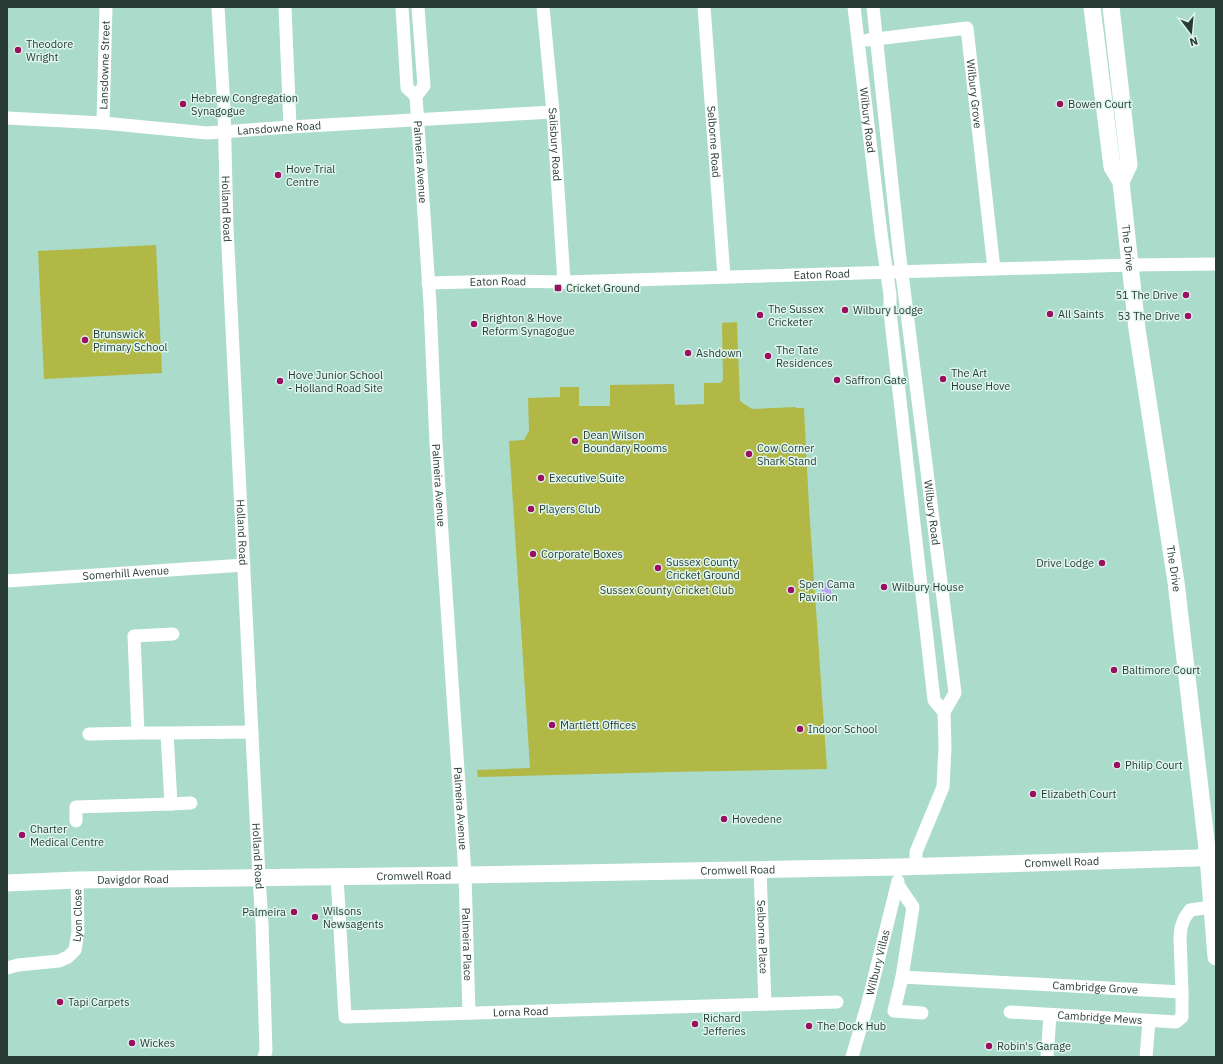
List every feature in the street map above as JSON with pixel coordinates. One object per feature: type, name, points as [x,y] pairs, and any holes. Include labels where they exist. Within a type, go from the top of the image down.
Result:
[{"type":"main road","name":"The Drive","points":[[1092,7],[1112,167],[1121,182],[1137,329],[1176,582],[1212,857],[1216,957]]},
{"type":"main road","name":"The Drive","points":[[1111,7],[1129,165],[1121,182]]},
{"type":"main road","name":"Cromwell Road","points":[[259,877],[908,867],[1212,857]]},
{"type":"main road","name":"Davigdor Road","points":[[7,882],[259,877]]},
{"type":"street","name":"Lansdowne Street","points":[[103,123],[106,7]]},
{"type":"street","name":"Holland Road","points":[[218,7],[225,132],[227,227],[262,923],[266,1051],[264,1057]]},
{"type":"street","points":[[285,7],[290,127]]},
{"type":"street","name":"Palmeira Avenue","points":[[402,7],[407,88],[416,96]]},
{"type":"street","name":"Palmeira Avenue","points":[[418,7],[424,86],[416,96],[417,120],[428,283],[438,473],[466,875]]},
{"type":"street","name":"Salisbury Road","points":[[543,7],[553,112],[564,282]]},
{"type":"street","name":"Selborne Road","points":[[704,7],[724,277]]},
{"type":"street","name":"Wilbury Road","points":[[854,7],[881,233],[890,295],[890,312],[934,700],[944,712],[955,693],[906,311],[873,7]]},
{"type":"street","name":"Wilbury Grove","points":[[858,42],[968,28],[994,269]]},
{"type":"street","name":"Lansdowne Road","points":[[7,118],[103,123],[207,133],[553,112]]},
{"type":"street","points":[[881,233],[897,231]]},
{"type":"street","name":"Eaton Road","points":[[428,283],[505,281],[564,282],[1130,265],[1216,264]]},
{"type":"street","points":[[890,312],[906,311]]},
{"type":"street","name":"Somerhill Avenue","points":[[7,581],[244,565]]},
{"type":"street","points":[[138,733],[134,636],[173,634]]},
{"type":"street","points":[[908,867],[916,852],[942,787],[945,746],[944,712]]},
{"type":"street","points":[[89,734],[252,732]]},
{"type":"street","points":[[167,733],[171,804]]},
{"type":"street","points":[[76,821],[76,807],[191,804]]},
{"type":"street","name":"Wilbury Villas","points":[[852,1057],[867,1006],[898,885],[908,867]]},
{"type":"street","name":"Selborne Place","points":[[760,870],[765,1004]]},
{"type":"street","name":"Palmeira Place","points":[[466,875],[469,1014]]},
{"type":"street","name":"Lorna Road","points":[[337,876],[345,1017],[837,1002]]},
{"type":"street","name":"Lyon Close","points":[[7,968],[18,965],[59,961],[68,957],[75,950],[78,932],[77,880]]},
{"type":"street","points":[[898,885],[913,907],[902,977],[894,1011],[922,1013]]},
{"type":"street","points":[[1182,992],[1180,937],[1184,919],[1190,910],[1213,901]]},
{"type":"street","name":"Cambridge Grove","points":[[902,977],[1182,992]]},
{"type":"street","name":"Cambridge Mews","points":[[1010,1012],[1176,1022],[1182,1016],[1182,992]]},
{"type":"street","name":"Cambridge Mews","points":[[1048,1057],[1050,1015]]},
{"type":"street","name":"Cambridge Mews","points":[[1146,1057],[1148,1020]]},
{"type":"green space","points":[[156,245],[162,373],[44,379],[38,251]]},
{"type":"green space","name":"Sussex County Cricket Club","points":[[737,322],[740,401],[752,409],[804,408],[809,507],[827,769],[478,777],[477,770],[530,768],[509,441],[524,440],[529,431],[528,398],[560,397],[560,387],[579,387],[579,406],[610,406],[610,385],[674,384],[675,405],[704,404],[704,383],[721,383],[723,379],[722,323]]},
{"type":"shaded area","points":[[821,583],[831,583],[831,600],[822,600]]},
{"type":"place","name":"Theodore Wright","points":[[18,50]]},
{"type":"place","name":"Hebrew Congregation Synagogue","points":[[183,104]]},
{"type":"place","name":"Bowen Court","points":[[1060,104]]},
{"type":"place","name":"Hove Trial Centre","points":[[278,175]]},
{"type":"place","name":"Cricket Ground","points":[[558,288]]},
{"type":"place","name":"51 The Drive","points":[[1186,295]]},
{"type":"place","name":"Wilbury Lodge","points":[[845,310]]},
{"type":"place","name":"All Saints","points":[[1050,314]]},
{"type":"place","name":"The Sussex Cricketer","points":[[760,315]]},
{"type":"place","name":"53 The Drive","points":[[1188,316]]},
{"type":"place","name":"Brighton & Hove Reform Synagogue","points":[[474,324]]},
{"type":"place","name":"Brunswick Primary School","points":[[85,340]]},
{"type":"place","name":"Ashdown","points":[[688,353]]},
{"type":"place","name":"The Tate Residences","points":[[768,356]]},
{"type":"place","name":"The Art House Hove","points":[[943,379]]},
{"type":"place","name":"Saffron Gate","points":[[837,380]]},
{"type":"place","name":"Hove Junior School - Holland Road Site","points":[[280,381]]},
{"type":"place","name":"Dean Wilson Boundary Rooms","points":[[575,441]]},
{"type":"place","name":"Cow Corner Shark Stand","points":[[749,454]]},
{"type":"place","name":"Executive Suite","points":[[541,478]]},
{"type":"place","name":"Players Club","points":[[531,509]]},
{"type":"place","name":"Corporate Boxes","points":[[533,554]]},
{"type":"place","name":"Drive Lodge","points":[[1102,563]]},
{"type":"place","name":"Sussex County Cricket Ground","points":[[658,568]]},
{"type":"place","name":"Wilbury House","points":[[884,587]]},
{"type":"place","name":"Spen Cama Pavilion","points":[[791,590]]},
{"type":"place","name":"Baltimore Court","points":[[1114,670]]},
{"type":"place","name":"Martlett Offices","points":[[552,725]]},
{"type":"place","name":"Indoor School","points":[[800,729]]},
{"type":"place","name":"Philip Court","points":[[1117,765]]},
{"type":"place","name":"Elizabeth Court","points":[[1033,794]]},
{"type":"place","name":"Hovedene","points":[[724,819]]},
{"type":"place","name":"Charter Medical Centre","points":[[22,835]]},
{"type":"place","name":"Palmeira","points":[[294,912]]},
{"type":"place","name":"Wilsons Newsagents","points":[[315,917]]},
{"type":"place","name":"Tapi Carpets","points":[[60,1002]]},
{"type":"place","name":"Richard Jefferies","points":[[695,1024]]},
{"type":"place","name":"The Dock Hub","points":[[809,1026]]},
{"type":"place","name":"Wickes","points":[[132,1043]]},
{"type":"place","name":"Robin's Garage","points":[[989,1046]]}]
